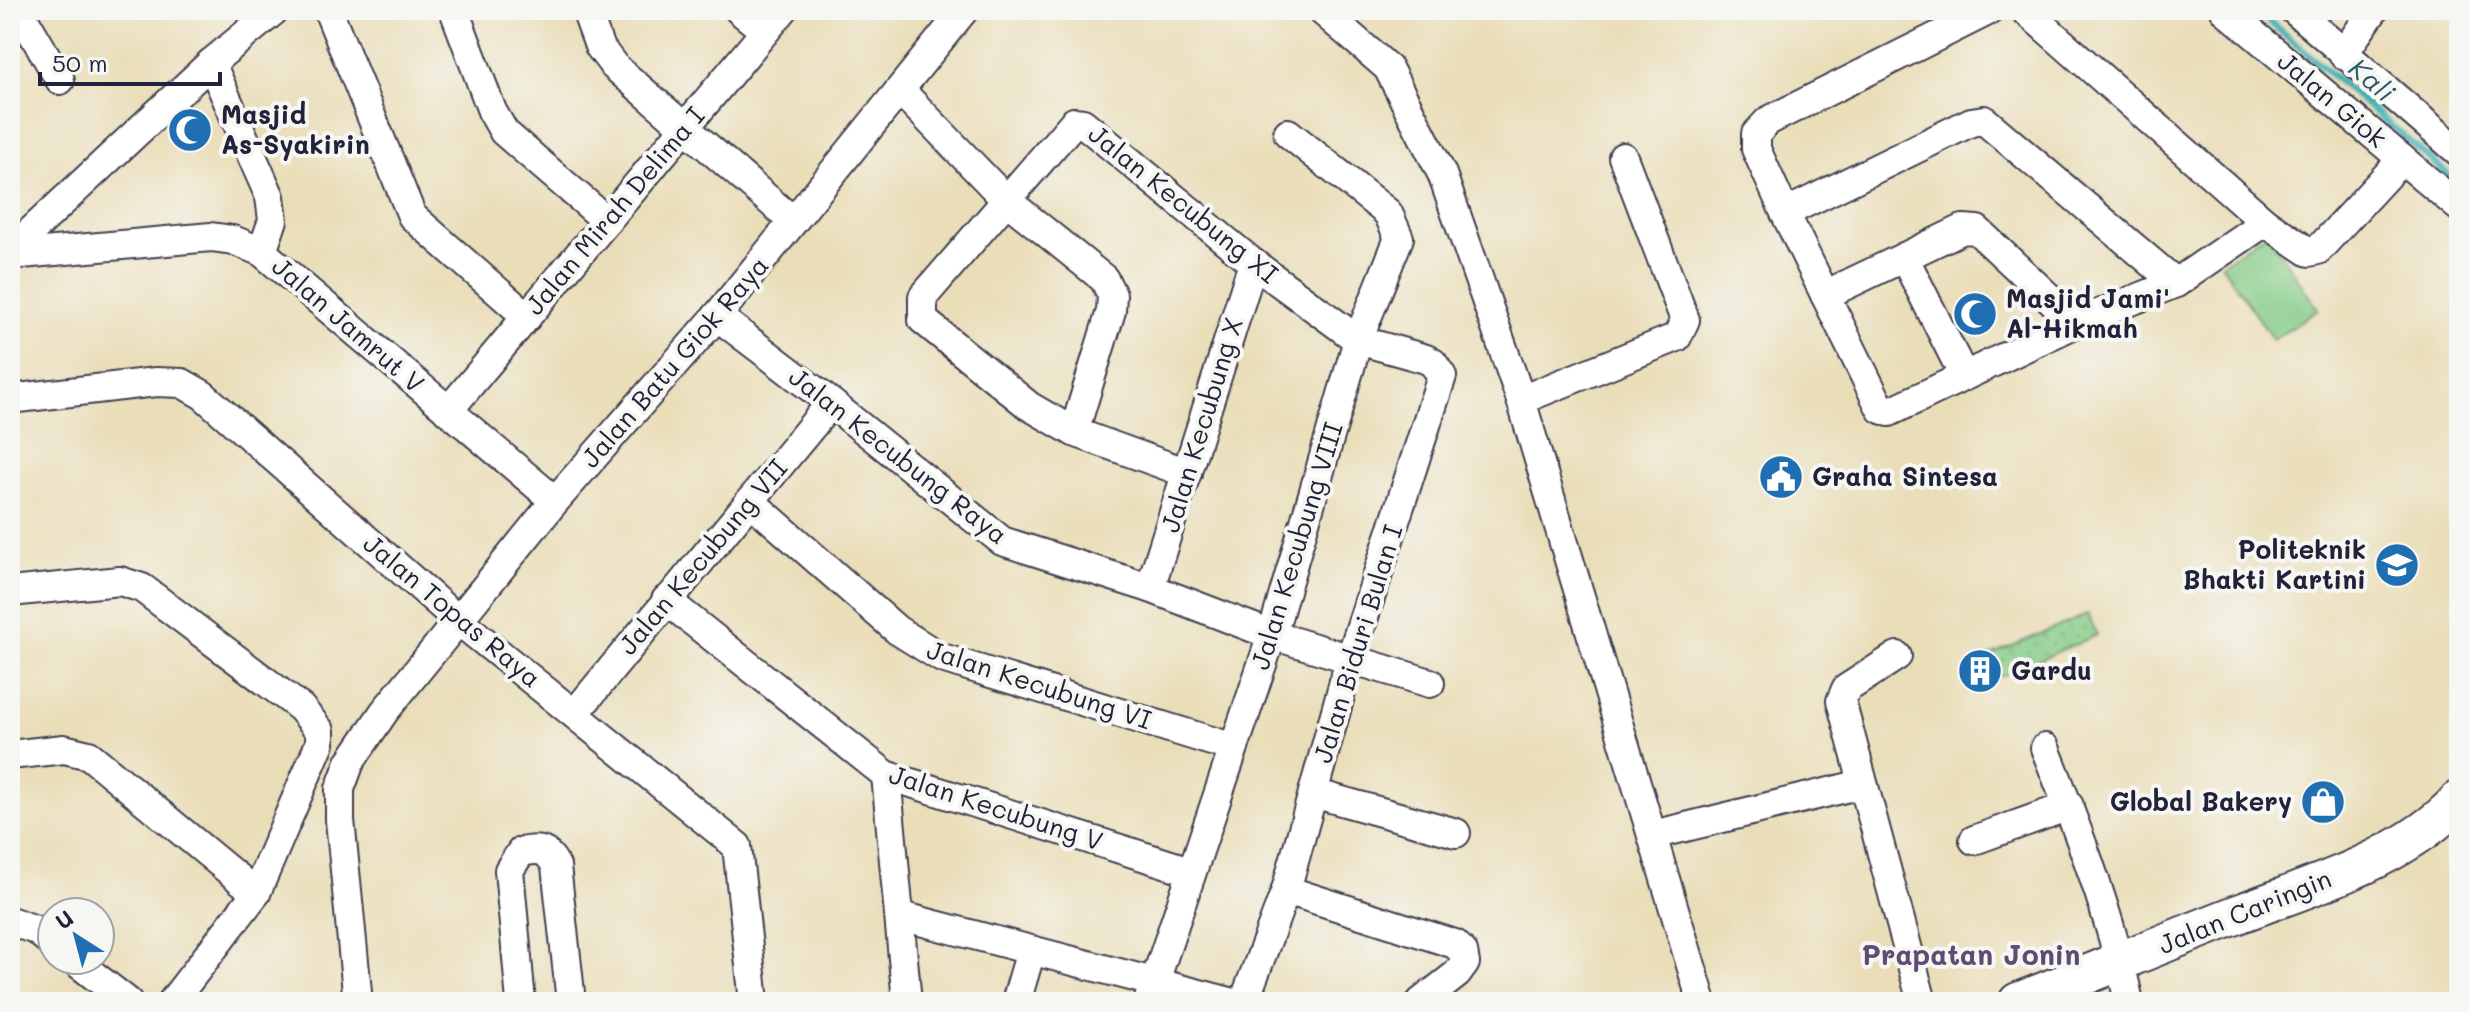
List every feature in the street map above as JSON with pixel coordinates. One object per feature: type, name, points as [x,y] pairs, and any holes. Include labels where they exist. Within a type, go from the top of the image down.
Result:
[{"type":"main road","name":"Jalan Caringin","points":[[2018,1002],[2120,963],[2398,847],[2441,819],[2459,800]]},
{"type":"street","points":[[19,10],[60,80]]},
{"type":"street","points":[[10,253],[211,63],[275,10]]},
{"type":"street","points":[[328,10],[412,216],[527,317]]},
{"type":"street","points":[[454,10],[492,111],[504,132],[607,221]]},
{"type":"street","points":[[586,10],[606,57],[793,221]]},
{"type":"street","points":[[739,10],[774,20]]},
{"type":"street","name":"Jalan Batu Giok Raya","points":[[358,1002],[340,820],[340,789],[350,762],[384,712],[555,501],[717,316],[964,10]]},
{"type":"street","points":[[1321,10],[1388,68],[1442,174],[1521,400],[1702,1002]]},
{"type":"street","points":[[1990,10],[1768,121],[1756,134],[1756,149],[1785,213],[1881,409],[1889,412],[2076,323],[2176,283],[2265,222]]},
{"type":"street","points":[[2025,10],[2265,222],[2309,252],[2318,250],[2402,159]]},
{"type":"street","name":"Jalan Giok","points":[[2225,10],[2459,207]]},
{"type":"street","points":[[2294,10],[2459,152]]},
{"type":"street","points":[[2343,54],[2374,10]]},
{"type":"street","name":"Jalan Mirah Delima I","points":[[448,411],[774,20]]},
{"type":"street","points":[[211,63],[270,197],[273,220],[262,252]]},
{"type":"street","points":[[901,91],[1006,200],[1104,279],[1112,295],[1111,311],[1074,432]]},
{"type":"street","points":[[1785,213],[1971,122],[1984,120],[2176,283]]},
{"type":"street","name":"Jalan Kecubung XI","points":[[1187,473],[1074,432],[1029,406],[923,320],[923,297],[1066,127],[1083,123],[1253,263],[1358,340]]},
{"type":"street","name":"Jalan Kecubung VIII","points":[[1151,993],[1272,635],[1358,340],[1399,238],[1388,213],[1288,133]]},
{"type":"street","points":[[1521,400],[1677,337],[1683,330],[1685,320],[1623,157]]},
{"type":"street","points":[[1825,295],[1963,229],[1977,230],[2076,323]]},
{"type":"street","name":"Jalan Jamrut V","points":[[10,253],[211,237],[233,240],[262,252],[555,501]]},
{"type":"street","points":[[1904,257],[1964,376]]},
{"type":"street","name":"Jalan Kecubung X","points":[[1150,588],[1253,263]]},
{"type":"street","name":"Jalan Kecubung Raya","points":[[717,316],[1002,541],[1150,588],[1272,635],[1430,683]]},
{"type":"street","name":"Jalan Biduri Bulan I","points":[[1244,1002],[1286,890],[1350,660],[1442,376],[1426,359],[1358,340]]},
{"type":"street","name":"Jalan Topas Raya","points":[[10,399],[112,386],[182,383],[203,395],[459,621],[576,712],[737,846],[754,1002]]},
{"type":"street","name":"Jalan Kecubung VII","points":[[576,712],[831,403]]},
{"type":"street","name":"Jalan Kecubung VI","points":[[750,501],[897,630],[942,658],[1234,748]]},
{"type":"street","points":[[10,592],[120,581],[142,588],[313,719],[320,731],[320,743],[256,893],[172,1002]]},
{"type":"street","name":"Jalan Kecubung V","points":[[666,600],[886,775],[1190,871]]},
{"type":"street","points":[[1897,656],[1846,689],[1841,701],[1922,1002]]},
{"type":"street","points":[[2045,748],[2069,806],[2120,963],[2129,1002]]},
{"type":"street","points":[[10,755],[64,749],[89,755],[256,893]]},
{"type":"street","points":[[886,775],[907,1002]]},
{"type":"street","points":[[1653,835],[1862,784]]},
{"type":"street","points":[[1313,793],[1456,833]]},
{"type":"street","points":[[1974,840],[2069,806]]},
{"type":"street","points":[[521,1002],[509,870],[521,852],[538,848],[549,854],[556,866],[571,1002]]},
{"type":"street","points":[[1286,890],[1455,944],[1463,952],[1465,963],[1457,974],[1421,1002]]},
{"type":"street","points":[[901,916],[1031,951],[1151,993],[1230,1002]]},
{"type":"street","points":[[10,921],[36,930]]},
{"type":"street","points":[[1016,1002],[1031,951]]},
{"type":"street","points":[[95,976],[128,1002]]},
{"type":"green space","points":[[2266,233],[2318,309],[2273,340],[2221,264]]},
{"type":"green space","points":[[2088,614],[2097,635],[1997,678],[1988,656]]},
{"type":"waterway","name":"Kali","points":[[2256,10],[2459,184]]},
{"type":"place","name":"Masjid As-Syakirin","points":[[190,130]]},
{"type":"place","name":"Masjid Jami' Al-Hikmah","points":[[1975,314]]},
{"type":"place","name":"Graha Sintesa","points":[[1781,477]]},
{"type":"place","name":"Politeknik Bhakti Kartini","points":[[2397,565]]},
{"type":"place","name":"Gardu","points":[[1980,671]]},
{"type":"place","name":"Global Bakery","points":[[2323,802]]},
{"type":"district","name":"Prapatan Jonin","points":[[1971,955]]}]
